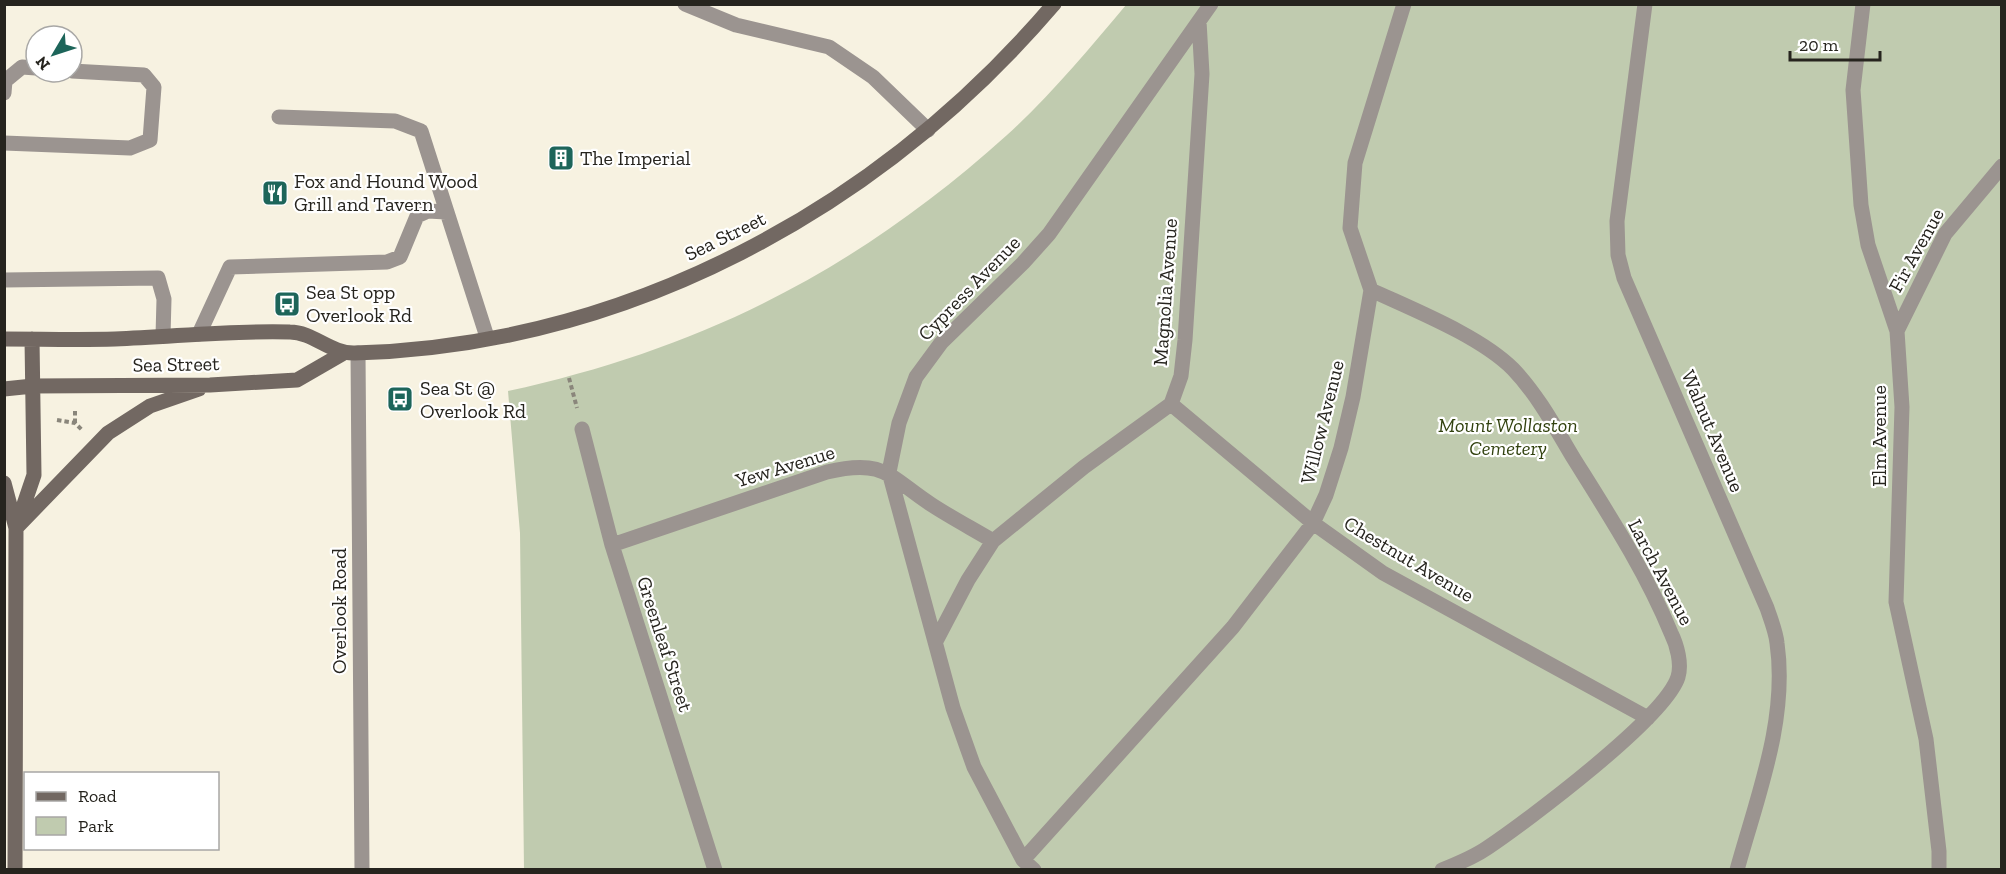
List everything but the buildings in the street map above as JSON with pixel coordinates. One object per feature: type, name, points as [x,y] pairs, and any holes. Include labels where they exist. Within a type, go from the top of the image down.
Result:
[{"type":"main road","name":"Sea Street","points":[[4,389],[33,386],[210,385],[297,380],[342,354],[417,350],[578,317],[635,300],[710,268],[767,240],[845,194],[972,93],[1020,44],[1054,4]]},
{"type":"main road","name":"Sea Street","points":[[4,339],[294,331],[342,354]]},
{"type":"main road","points":[[16,528],[34,475],[32,339]]},
{"type":"main road","points":[[16,528],[108,433],[150,406],[210,385]]},
{"type":"main road","points":[[4,483],[16,528],[11,713],[15,870]]},
{"type":"main road","points":[[4,507],[16,528]]},
{"type":"street","points":[[685,4],[736,25],[829,47],[873,76],[928,130]]},
{"type":"street","name":"Cypress Avenue","points":[[1028,865],[974,767],[953,708],[889,472],[899,423],[916,377],[941,343],[1023,263],[1049,234],[1211,4]]},
{"type":"street","name":"Willow Avenue","points":[[1028,865],[1233,627],[1313,523],[1326,495],[1341,448],[1371,290],[1350,228],[1355,163],[1404,4]]},
{"type":"street","name":"Walnut Avenue","points":[[1645,4],[1617,221],[1618,255],[1624,278],[1767,608],[1777,640],[1779,660],[1776,717],[1770,752],[1737,870]]},
{"type":"street","name":"Elm Avenue","points":[[1863,4],[1853,90],[1861,205],[1868,245],[1898,331],[1902,407],[1896,602],[1926,739],[1939,851],[1939,870]]},
{"type":"street","name":"Magnolia Avenue","points":[[1171,404],[1181,376],[1185,340],[1202,74],[1199,21]]},
{"type":"street","points":[[4,93],[5,81],[24,67]]},
{"type":"street","points":[[4,143],[130,148],[150,140],[154,87],[144,75],[84,72]]},
{"type":"street","points":[[279,117],[394,121],[421,131],[487,337]]},
{"type":"street","name":"Fir Avenue","points":[[1898,331],[1946,234],[2001,166]]},
{"type":"street","points":[[199,334],[230,267],[387,262],[400,257],[417,216],[428,211],[446,212]]},
{"type":"street","points":[[4,280],[158,278],[164,299],[163,336]]},
{"type":"street","name":"Larch Avenue","points":[[1371,290],[1426,315],[1499,357],[1514,370],[1532,392],[1637,565],[1676,645],[1680,668],[1678,678],[1665,699],[1648,718],[1547,804],[1486,849],[1443,870]]},
{"type":"street","name":"Overlook Road","points":[[358,353],[362,870]]},
{"type":"street","points":[[936,642],[968,580],[993,541],[1084,467],[1171,404]]},
{"type":"street","name":"Chestnut Avenue","points":[[1171,404],[1313,523],[1383,573],[1648,718]]},
{"type":"street","name":"Greenleaf Street","points":[[582,429],[612,545],[715,870]]},
{"type":"street","name":"Yew Avenue","points":[[612,545],[827,472],[856,468],[889,472]]},
{"type":"street","points":[[889,472],[931,504],[993,541]]},
{"type":"path","points":[[569,378],[582,429]]},
{"type":"path","points":[[75,411],[75,423]]},
{"type":"path","points":[[57,420],[75,423],[83,431]]},
{"type":"green space","name":"Mount Wollaston Cemetery","points":[[1126,5],[2001,5],[2001,869],[524,869],[520,533],[508,391],[580,373],[648,352],[712,327],[775,298],[835,264],[893,226],[951,183],[1007,135],[1054,88]]},
{"type":"place","name":"The Imperial","points":[[561,158]]},
{"type":"place","name":"Fox and Hound Wood Grill and Tavern","points":[[275,193]]},
{"type":"place","name":"Sea St opp Overlook Rd","points":[[287,304]]},
{"type":"place","name":"Sea St @ Overlook Rd","points":[[400,399]]}]
